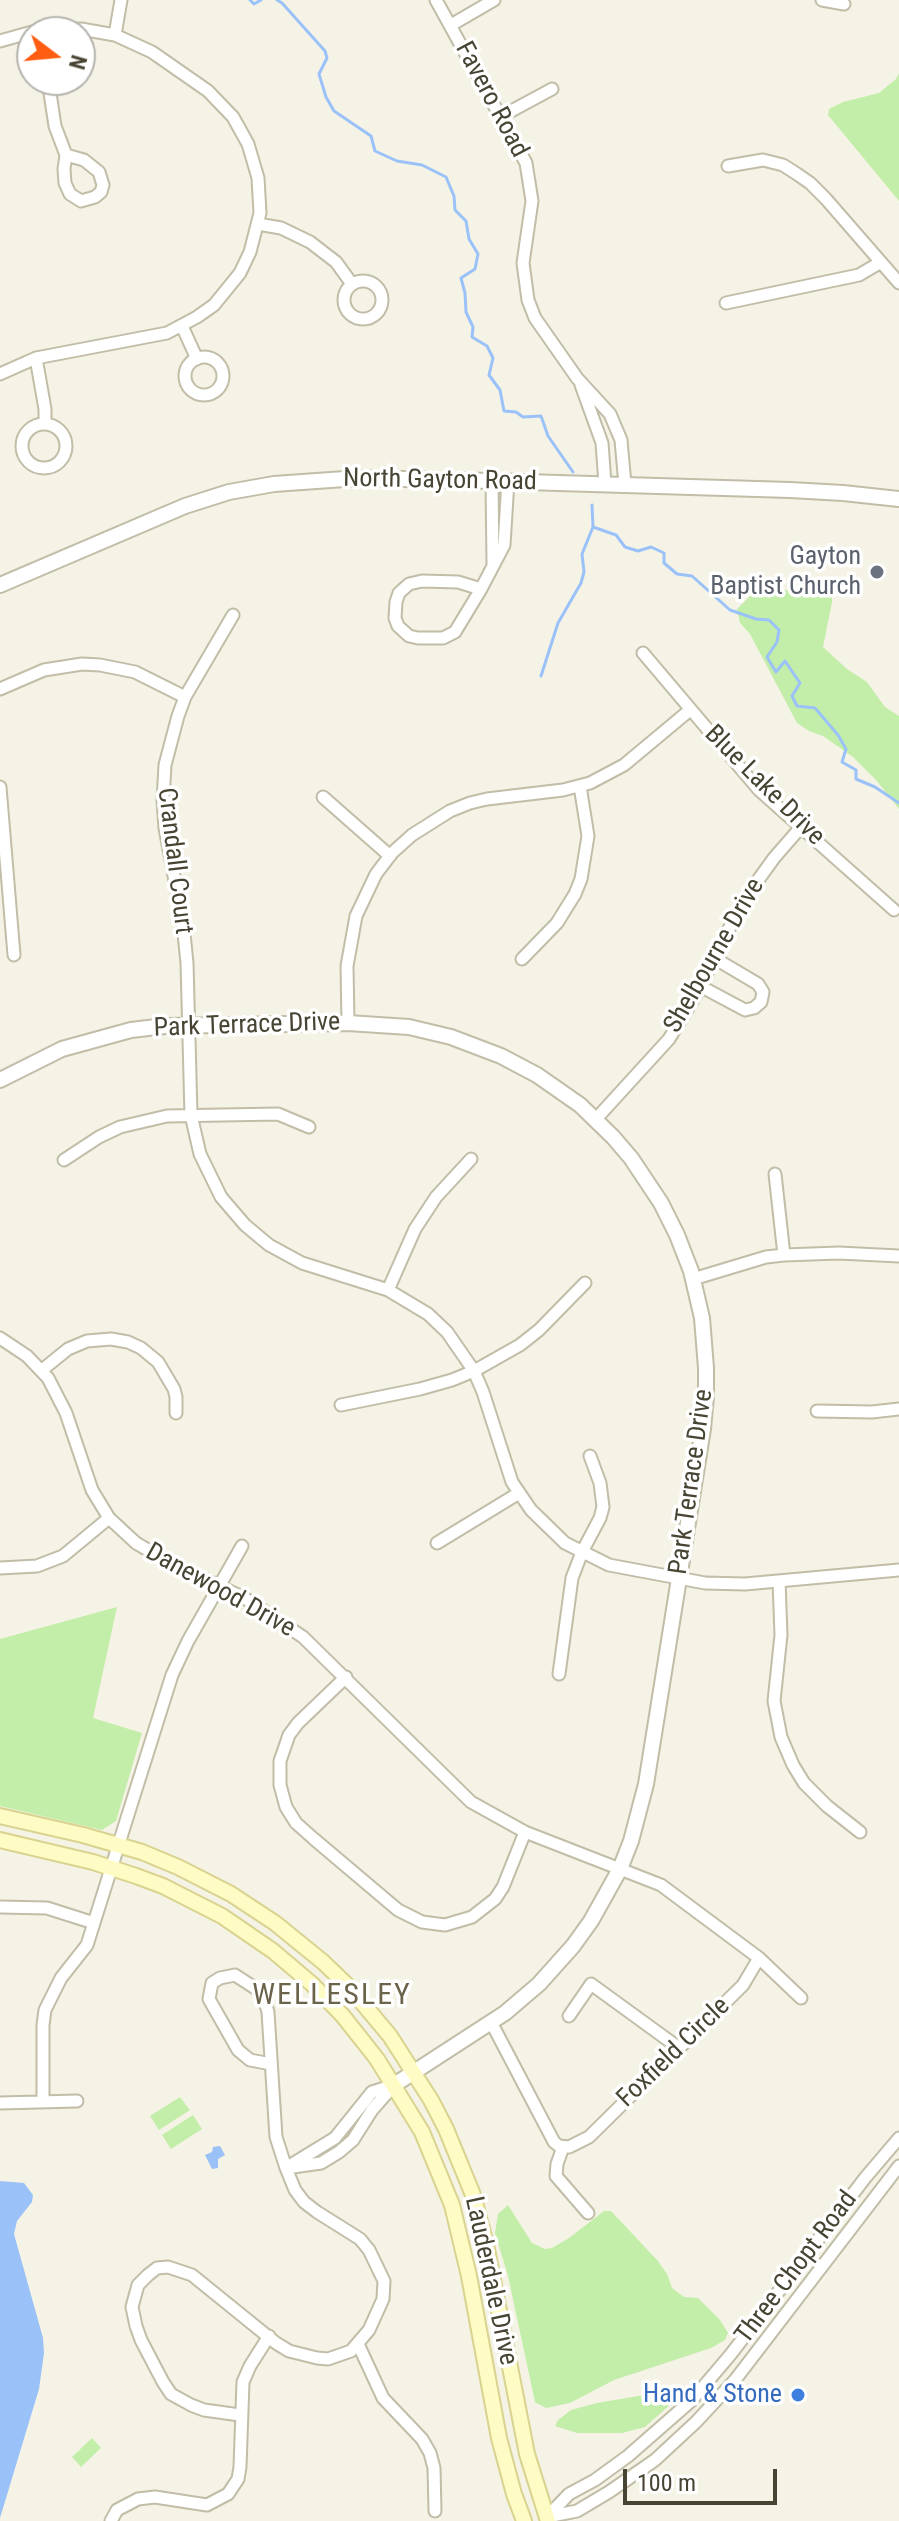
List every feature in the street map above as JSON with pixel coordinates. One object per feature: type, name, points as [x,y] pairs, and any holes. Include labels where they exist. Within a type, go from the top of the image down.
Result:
[{"type":"main road","name":"Lauderdale Drive","points":[[0,1816],[118,1844],[162,1860],[261,1912],[323,1962],[370,2011],[400,2049],[446,2129],[473,2195],[543,2520]]},
{"type":"main road","name":"Lauderdale Drive","points":[[0,1840],[111,1867],[163,1886],[201,1905],[273,1951],[330,2001],[371,2050],[422,2132],[452,2205],[469,2276],[499,2438],[524,2521]]},
{"type":"street","points":[[115,35],[121,0]]},
{"type":"street","name":"Favero Road","points":[[436,0],[523,155],[531,185],[530,221],[523,263],[528,300],[549,339],[579,380],[601,402],[615,424],[623,455],[625,485]]},
{"type":"street","points":[[451,25],[494,0]]},
{"type":"street","points":[[822,0],[844,4]]},
{"type":"street","points":[[0,374],[36,358],[150,337],[182,326],[214,305],[228,289],[250,252],[258,224],[260,198],[255,162],[233,117],[208,91],[171,64],[139,45],[115,35],[96,32]]},
{"type":"street","points":[[502,116],[552,89]]},
{"type":"street","points":[[50,96],[55,126],[66,155]]},
{"type":"street","points":[[728,166],[754,160],[772,161],[810,183],[899,283]]},
{"type":"street","points":[[258,224],[281,228],[310,242],[336,262],[352,284]]},
{"type":"street","points":[[726,303],[859,275],[881,262]]},
{"type":"street","points":[[182,326],[197,359]]},
{"type":"street","points":[[36,358],[45,424]]},
{"type":"street","name":"Favero Road","points":[[579,380],[602,443],[605,484]]},
{"type":"street","name":"North Gayton Road","points":[[0,585],[185,506],[229,492],[274,484],[319,480],[508,481],[830,492],[899,499]]},
{"type":"street","points":[[492,481],[493,565]]},
{"type":"street","points":[[481,589],[458,582],[422,581],[409,584],[397,597],[395,618],[398,626],[409,636],[418,638],[448,636],[455,632],[481,589],[506,536],[508,481]]},
{"type":"street","name":"Crandall Court","points":[[233,615],[185,697],[169,742],[163,800],[165,828],[183,924],[191,1115],[206,1169],[221,1197],[245,1225],[269,1245],[302,1263],[388,1290],[428,1314],[447,1332],[474,1371],[500,1450],[519,1493],[556,1536],[582,1552],[609,1565],[726,1584],[899,1570]]},
{"type":"street","name":"Blue Lake Drive","points":[[643,653],[751,781],[894,910]]},
{"type":"street","points":[[0,689],[44,670],[82,664],[135,672],[185,697]]},
{"type":"street","points":[[348,1023],[347,966],[352,933],[362,900],[390,856],[421,828],[450,811],[487,799],[580,786],[605,776],[624,765],[690,710]]},
{"type":"street","points":[[522,959],[557,923],[581,879],[588,836],[580,786]]},
{"type":"street","points":[[0,787],[14,955]]},
{"type":"street","points":[[323,797],[390,856]]},
{"type":"street","name":"Shelbourne Drive","points":[[596,1119],[669,1039],[756,881],[801,827]]},
{"type":"street","points":[[700,986],[745,1010],[761,1002],[763,992],[758,984],[714,958]]},
{"type":"street","name":"Park Terrace Drive","points":[[0,1080],[30,1063],[80,1043],[131,1030],[348,1023],[409,1027],[469,1043],[501,1056],[537,1075],[596,1119],[631,1158],[661,1203],[677,1235],[693,1279],[704,1337],[706,1396],[646,1784],[631,1841],[620,1869],[591,1921],[558,1965],[491,2022],[394,2085]]},
{"type":"street","points":[[64,1160],[120,1127],[167,1116],[278,1114],[309,1127]]},
{"type":"street","points":[[388,1290],[415,1229],[436,1197],[471,1159]]},
{"type":"street","points":[[775,1174],[784,1255]]},
{"type":"street","points":[[693,1279],[753,1260],[784,1255],[839,1253],[899,1256]]},
{"type":"street","points":[[341,1405],[420,1389],[474,1371],[529,1338],[585,1283]]},
{"type":"street","name":"Danewood Drive","points":[[0,1338],[42,1370],[59,1397],[92,1490],[109,1518],[145,1549],[246,1599],[303,1637],[456,1789],[487,1812],[525,1832],[620,1869]]},
{"type":"street","points":[[42,1370],[68,1349],[87,1341],[111,1339],[128,1342],[158,1362],[174,1389],[176,1413]]},
{"type":"street","points":[[817,1411],[899,1409]]},
{"type":"street","points":[[559,1674],[568,1595],[582,1552],[603,1507],[600,1483],[590,1456]]},
{"type":"street","points":[[437,1543],[519,1493]]},
{"type":"street","points":[[0,1568],[37,1566],[63,1556],[109,1518]]},
{"type":"street","points":[[43,2102],[45,2010],[61,1978],[87,1945],[172,1675],[242,1546]]},
{"type":"street","points":[[779,1581],[781,1635],[774,1701],[781,1737],[804,1783],[860,1832]]},
{"type":"street","points":[[346,1677],[298,1723],[289,1735],[280,1761],[280,1785],[286,1807],[296,1823],[326,1849],[405,1915],[422,1922],[445,1925],[472,1917],[495,1899],[525,1832]]},
{"type":"street","points":[[620,1869],[661,1885],[759,1958],[801,1998]]},
{"type":"street","points":[[0,1907],[47,1908],[94,1923]]},
{"type":"street","name":"Foxfield Circle","points":[[563,2147],[576,2146],[589,2137],[743,1985],[759,1958]]},
{"type":"street","points":[[240,2415],[204,2410],[171,2394],[163,2382],[136,2326],[132,2307],[138,2285],[157,2268],[178,2269],[199,2281],[289,2351],[328,2359],[351,2351],[358,2344],[369,2330],[383,2299],[384,2281],[360,2239],[304,2202],[286,2168],[276,2137],[268,2012],[264,1999],[258,1990],[235,1975],[212,1983],[209,1999],[238,2050],[250,2060],[271,2064]]},
{"type":"street","points":[[569,2016],[591,1984],[679,2048]]},
{"type":"street","points":[[491,2022],[543,2124],[554,2142],[563,2147],[556,2176],[588,2213]]},
{"type":"street","points":[[286,2168],[335,2138],[372,2092],[394,2085]]},
{"type":"street","points":[[0,2103],[77,2101]]},
{"type":"street","name":"Three Chopt Road","points":[[543,2520],[569,2494],[628,2456],[692,2400],[899,2138]]},
{"type":"street","name":"Three Chopt Road","points":[[543,2520],[577,2511],[609,2492],[655,2460],[696,2422],[735,2380],[899,2166]]},
{"type":"street","points":[[111,2521],[117,2510],[138,2499],[155,2497],[207,2505],[228,2494],[238,2479],[240,2467],[243,2382],[269,2336]]},
{"type":"street","points":[[358,2344],[383,2398],[422,2439],[430,2453],[434,2468],[435,2511]]},
{"type":"green space","points":[[899,73],[899,201],[828,115],[829,109],[843,102],[879,93]]},
{"type":"green space","points":[[827,589],[832,593],[832,602],[823,647],[867,682],[885,707],[899,716],[899,809],[853,757],[797,723],[750,634],[740,623],[737,609],[750,596],[772,590]]},
{"type":"green space","points":[[117,1607],[93,1718],[142,1733],[116,1821],[102,1830],[0,1806],[0,1639]]},
{"type":"green space","points":[[180,2097],[190,2110],[159,2130],[150,2116]]},
{"type":"green space","points":[[193,2115],[202,2129],[171,2149],[162,2135]]},
{"type":"green space","points":[[508,2205],[532,2243],[545,2249],[569,2238],[604,2211],[611,2211],[658,2261],[672,2288],[684,2297],[698,2298],[720,2320],[728,2333],[725,2340],[711,2348],[614,2380],[570,2403],[546,2408],[535,2402],[508,2276],[495,2233],[498,2214]]},
{"type":"green space","points":[[650,2394],[665,2396],[671,2404],[645,2427],[622,2433],[577,2433],[555,2426],[571,2410]]},
{"type":"green space","points":[[92,2438],[101,2448],[81,2467],[72,2457]]},
{"type":"water","points":[[220,2146],[225,2155],[218,2159],[218,2168],[212,2169],[205,2155],[212,2152],[213,2147]]},
{"type":"water","points":[[0,2181],[24,2183],[33,2195],[32,2202],[17,2221],[14,2234],[43,2338],[44,2353],[39,2389],[0,2518]]},
{"type":"waterway","points":[[250,0],[254,4],[261,0]]},
{"type":"waterway","points":[[277,0],[325,51],[327,58],[319,74],[334,111],[371,136],[375,151],[397,161],[422,165],[446,177],[454,196],[455,210],[466,221],[469,239],[478,254],[475,269],[461,278],[466,312],[473,327],[472,337],[487,346],[493,358],[489,375],[500,390],[504,411],[516,412],[523,417],[541,416],[548,436],[573,472]]},
{"type":"waterway","points":[[541,676],[558,623],[581,583],[584,572],[582,554],[593,527],[592,505]]},
{"type":"waterway","points":[[593,527],[616,535],[625,547],[638,551],[651,547],[664,553],[664,563],[677,574],[692,576],[730,610],[769,620],[779,630],[777,642],[767,657],[776,672],[785,661],[800,683],[792,696],[797,706],[815,708],[838,735],[846,749],[842,762],[856,770],[856,779],[899,803]]},
{"type":"place","name":"Gayton Baptist Church","points":[[877,572]]},
{"type":"place","name":"Hand & Stone","points":[[798,2395]]},
{"type":"district","name":"WELLESLEY","points":[[332,1996]]}]
